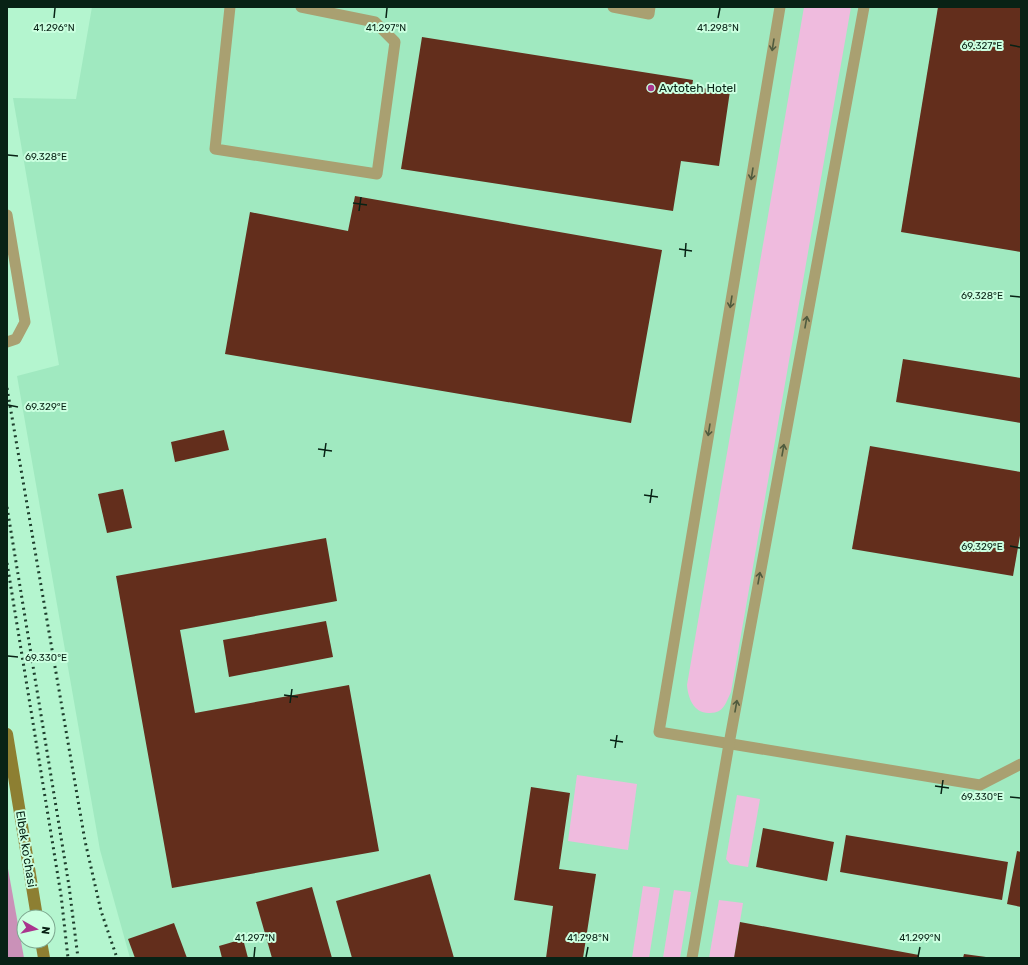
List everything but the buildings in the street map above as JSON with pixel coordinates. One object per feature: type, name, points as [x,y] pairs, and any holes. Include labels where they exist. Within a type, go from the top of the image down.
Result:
[{"type":"main road","name":"Elbek ko'chasi","points":[[7,734],[36,909]]},
{"type":"lane","points":[[230,7],[215,149],[377,174],[395,42],[375,22],[301,7]]},
{"type":"lane","points":[[613,7],[649,14],[650,7]]},
{"type":"lane","points":[[780,7],[659,732],[980,784],[1021,764]]},
{"type":"lane","points":[[692,958],[729,744],[864,7]]},
{"type":"lane","points":[[7,215],[25,322],[16,339],[7,342]]},
{"type":"shaded area","points":[[92,7],[1021,7],[1021,958],[130,958],[100,850],[17,376],[59,365],[13,98],[76,99]]},
{"type":"shaded area","points":[[804,7],[851,7],[731,692],[721,710],[714,713],[704,713],[696,708],[690,700],[687,685]]},
{"type":"shaded area","points":[[577,775],[637,784],[628,850],[568,841]]},
{"type":"shaded area","points":[[737,795],[760,799],[748,867],[730,864],[726,859]]},
{"type":"shaded area","points":[[7,863],[16,913],[16,949],[22,949],[24,958],[7,958]]},
{"type":"shaded area","points":[[643,886],[660,888],[649,958],[632,958]]},
{"type":"shaded area","points":[[674,890],[691,892],[680,958],[663,958]]},
{"type":"shaded area","points":[[719,900],[743,903],[734,958],[709,958]]},
{"type":"railway","points":[[7,388],[85,841],[101,911],[117,958]]},
{"type":"railway","points":[[7,507],[69,886],[78,958]]},
{"type":"railway","points":[[7,563],[61,895],[68,958]]},
{"type":"place","name":"Avtoteh Hotel","points":[[651,88]]}]
